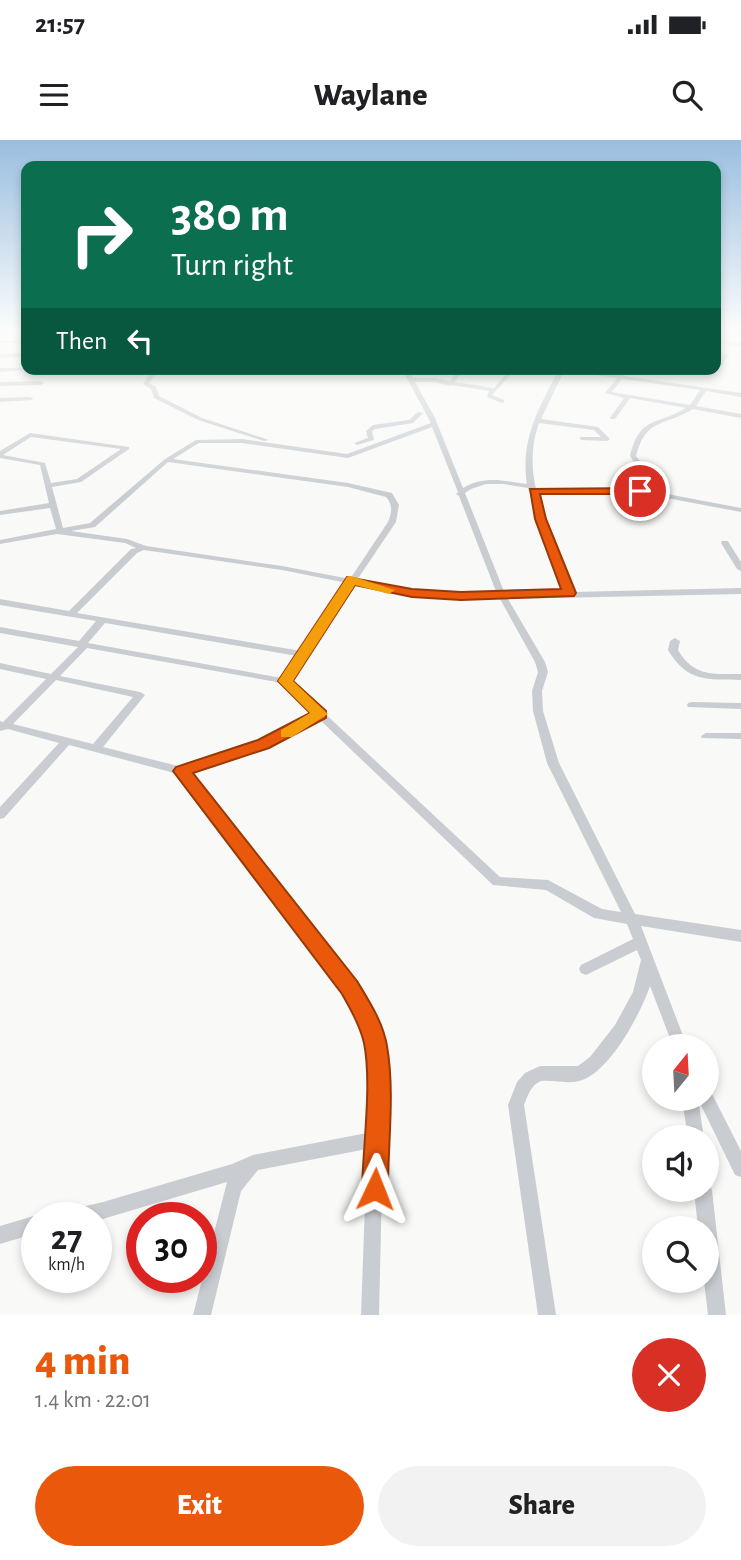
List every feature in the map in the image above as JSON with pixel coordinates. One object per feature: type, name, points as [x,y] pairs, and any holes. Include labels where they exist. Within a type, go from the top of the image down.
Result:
[{"type":"street","points":[[152,387],[156,397],[200,419],[241,430],[281,447]]},
{"type":"street","points":[[415,387],[434,424],[502,596],[542,667],[537,691],[538,711],[559,779],[636,929],[675,1034]]},
{"type":"street","points":[[470,387],[492,390],[498,387]]},
{"type":"street","points":[[554,387],[528,452],[528,474],[541,519],[569,593]]},
{"type":"street","points":[[613,387],[608,393],[691,408],[728,418],[741,416]]},
{"type":"street","points":[[690,387],[740,393],[728,418]]},
{"type":"street","points":[[640,491],[663,476],[636,461],[633,456],[635,445],[654,422],[691,408],[704,389]]},
{"type":"street","points":[[492,390],[490,398],[502,401]]},
{"type":"street","points":[[613,418],[627,398]]},
{"type":"street","points":[[0,400],[30,399]]},
{"type":"street","points":[[357,443],[372,439],[369,431],[373,427],[411,422],[420,413]]},
{"type":"street","points":[[540,421],[596,428],[607,439],[582,438]]},
{"type":"street","points":[[0,542],[92,525],[167,460],[191,443],[208,440],[348,456],[434,424]]},
{"type":"street","points":[[0,455],[30,435],[127,447],[79,481],[48,486]]},
{"type":"street","points":[[0,455],[41,462],[60,532]]},
{"type":"street","points":[[167,460],[348,485],[389,495],[397,508],[392,522],[285,681]]},
{"type":"street","points":[[460,494],[467,488],[489,480],[533,489],[640,491],[741,510]]},
{"type":"street","points":[[0,513],[53,505]]},
{"type":"street","points":[[60,532],[127,541],[144,548],[351,580],[412,593],[502,596],[741,591]]},
{"type":"street","points":[[725,543],[741,569]]},
{"type":"street","points":[[71,614],[134,551],[144,548]]},
{"type":"street","points":[[0,602],[304,654]]},
{"type":"street","points":[[2,726],[53,677],[103,619]]},
{"type":"street","points":[[0,630],[285,681],[497,882],[548,885],[590,910],[629,919],[741,936]]},
{"type":"street","points":[[675,641],[673,650],[686,670],[705,676],[741,677]]},
{"type":"street","points":[[0,666],[140,695],[97,747]]},
{"type":"street","points":[[692,705],[741,706]]},
{"type":"street","points":[[2,726],[97,747],[182,771],[263,744],[320,714]]},
{"type":"street","points":[[706,736],[741,736]]},
{"type":"street","points":[[0,815],[67,741]]},
{"type":"street","points":[[182,771],[350,988],[365,1014],[376,1044],[377,1139],[370,1315]]},
{"type":"street","points":[[586,969],[639,942]]},
{"type":"street","points":[[547,1315],[516,1105],[520,1091],[529,1078],[543,1072],[577,1073],[589,1069],[631,1011],[643,986],[646,961]]},
{"type":"street","points":[[712,1111],[741,1169]]},
{"type":"street","points":[[112,1208],[234,1172],[253,1163],[377,1139]]},
{"type":"street","points":[[200,1314],[234,1187],[253,1163]]},
{"type":"street","points":[[704,1202],[717,1315]]},
{"type":"street","points":[[0,1235],[21,1229]]},
{"type":"slow traffic","points":[[286,733],[320,714],[285,681],[351,580],[389,590]]},
{"type":"route","points":[[375,1189],[376,1044],[365,1014],[350,988],[182,771],[263,744],[320,714],[285,681],[351,580],[412,593],[461,596],[569,593],[541,519],[534,491],[640,491]]}]
